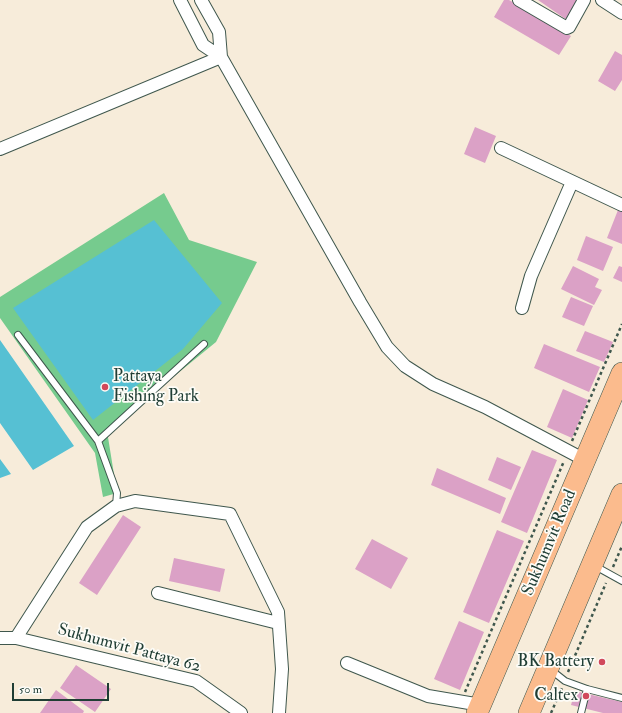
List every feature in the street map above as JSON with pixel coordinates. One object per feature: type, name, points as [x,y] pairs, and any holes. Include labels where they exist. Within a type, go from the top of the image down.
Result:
[{"type":"highway","name":"Sukhumvit Road","points":[[473,706],[576,455],[622,373]]},
{"type":"highway","points":[[529,713],[548,668],[601,569],[622,494]]},
{"type":"street","points":[[180,0],[203,45],[221,57]]},
{"type":"street","points":[[201,0],[219,32],[221,57],[387,347],[405,366],[432,384],[485,407],[576,455]]},
{"type":"street","points":[[519,0],[567,28],[584,0]]},
{"type":"street","points":[[602,0],[622,13]]},
{"type":"street","points":[[0,149],[221,57]]},
{"type":"street","points":[[501,148],[622,206]]},
{"type":"street","points":[[522,308],[531,276],[572,182]]},
{"type":"street","points":[[16,638],[87,527],[116,506],[135,501],[230,514],[278,612],[282,669],[279,713]]},
{"type":"street","points":[[158,593],[278,623]]},
{"type":"street","name":"Sukhumvit Pattaya 62","points":[[0,638],[16,638],[196,681],[241,713]]},
{"type":"street","points":[[347,663],[428,696],[473,706]]},
{"type":"lane","points":[[18,335],[98,441],[118,493],[116,506]]},
{"type":"lane","points":[[98,441],[204,344]]},
{"type":"lane","points":[[601,569],[622,581]]},
{"type":"lane","points":[[548,668],[565,681],[587,689],[622,698]]},
{"type":"lane","points":[[581,713],[587,689]]},
{"type":"path","points":[[473,706],[576,455],[622,324]]},
{"type":"path","points":[[551,713],[565,681],[601,569],[622,546]]},
{"type":"green space","name":"Pattaya Fishing Park","points":[[164,193],[189,240],[257,262],[216,342],[107,431],[117,493],[103,497],[95,453],[0,318],[0,297]]},
{"type":"water","name":"Pattaya Fishing Park","points":[[154,220],[222,303],[183,349],[93,420],[13,308]]},
{"type":"water","points":[[0,340],[74,446],[33,470],[0,423]]},
{"type":"water","points":[[0,459],[11,474],[0,478]]},
{"type":"building","points":[[504,0],[509,0],[571,36],[559,55],[494,17]]},
{"type":"building","points":[[538,0],[579,0],[567,20]]},
{"type":"building","points":[[615,51],[622,55],[622,80],[615,91],[598,81]]},
{"type":"building","points":[[475,127],[496,136],[485,163],[464,154]]},
{"type":"building","points":[[618,210],[622,211],[622,244],[607,238]]},
{"type":"building","points":[[586,236],[613,247],[603,271],[577,260]]},
{"type":"building","points":[[573,266],[599,279],[595,287],[602,290],[594,305],[561,289]]},
{"type":"building","points":[[619,266],[622,267],[622,282],[613,278]]},
{"type":"building","points":[[571,297],[593,306],[584,326],[562,317]]},
{"type":"building","points":[[585,331],[613,342],[604,362],[576,351]]},
{"type":"building","points":[[544,344],[600,367],[589,392],[534,368]]},
{"type":"building","points":[[563,389],[588,400],[572,438],[547,427]]},
{"type":"building","points":[[532,450],[557,460],[527,533],[501,522]]},
{"type":"building","points":[[497,457],[521,467],[511,490],[488,480]]},
{"type":"building","points":[[437,468],[506,498],[500,514],[431,485]]},
{"type":"building","points":[[123,515],[141,527],[97,595],[79,583]]},
{"type":"building","points":[[497,530],[524,541],[489,623],[463,612]]},
{"type":"building","points":[[372,539],[408,558],[391,589],[355,569]]},
{"type":"building","points":[[174,558],[225,569],[220,592],[169,581]]},
{"type":"building","points":[[459,621],[484,632],[460,690],[434,679]]},
{"type":"building","points":[[76,665],[111,689],[95,712],[60,688]]},
{"type":"building","points":[[56,690],[84,711],[83,713],[40,713]]},
{"type":"building","name":"Caltex","points":[[575,691],[622,702],[622,713],[603,713],[571,705]]},
{"type":"place","name":"Pattaya Fishing Park","points":[[105,387]]},
{"type":"place","name":"BK Battery","points":[[602,662]]},
{"type":"place","name":"Caltex","points":[[586,696]]}]
